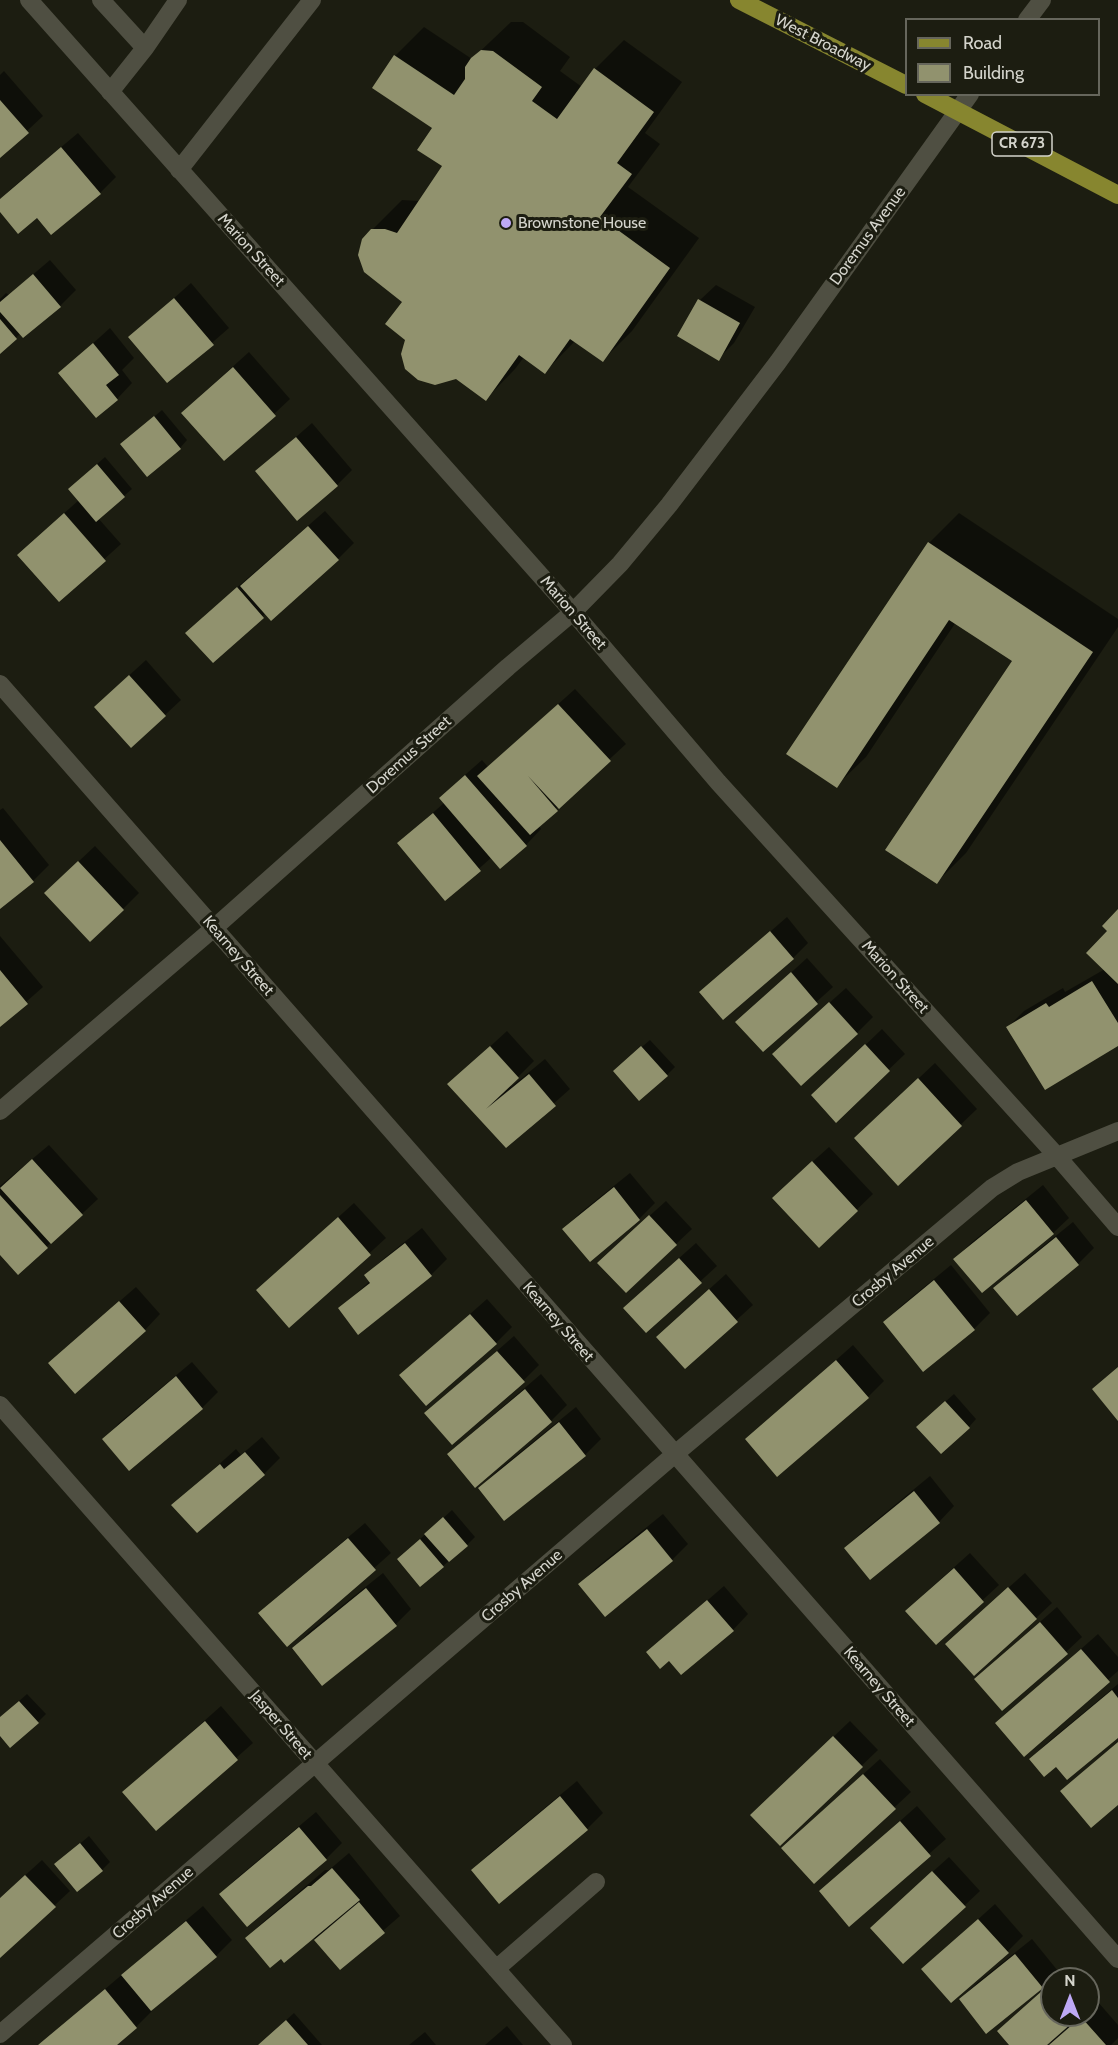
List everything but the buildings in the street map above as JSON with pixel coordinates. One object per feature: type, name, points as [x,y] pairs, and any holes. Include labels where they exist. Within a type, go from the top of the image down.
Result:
[{"type":"main road","name":"West Broadway","points":[[739,0],[905,84]]},
{"type":"main road","name":"CR 673","points":[[929,96],[1118,195]]},
{"type":"street","name":"Marion Street","points":[[29,0],[573,612],[718,782],[1056,1155],[1118,1227]]},
{"type":"street","points":[[101,0],[145,48]]},
{"type":"street","points":[[110,92],[145,48],[178,0]]},
{"type":"street","points":[[179,170],[312,0]]},
{"type":"street","points":[[1028,18],[1042,0]]},
{"type":"street","name":"Doremus Avenue","points":[[778,362],[969,96]]},
{"type":"street","name":"Doremus Street","points":[[0,1111],[214,928],[573,612],[620,564],[669,505],[778,362]]},
{"type":"street","name":"Kearney Street","points":[[0,684],[1118,1959]]},
{"type":"street","name":"Crosby Avenue","points":[[0,2034],[675,1454],[992,1188],[1018,1172],[1118,1131]]},
{"type":"street","name":"Jasper Street","points":[[0,1405],[562,2045]]},
{"type":"street","points":[[495,1969],[596,1882]]},
{"type":"place","name":"Brownstone House","points":[[506,223]]}]
